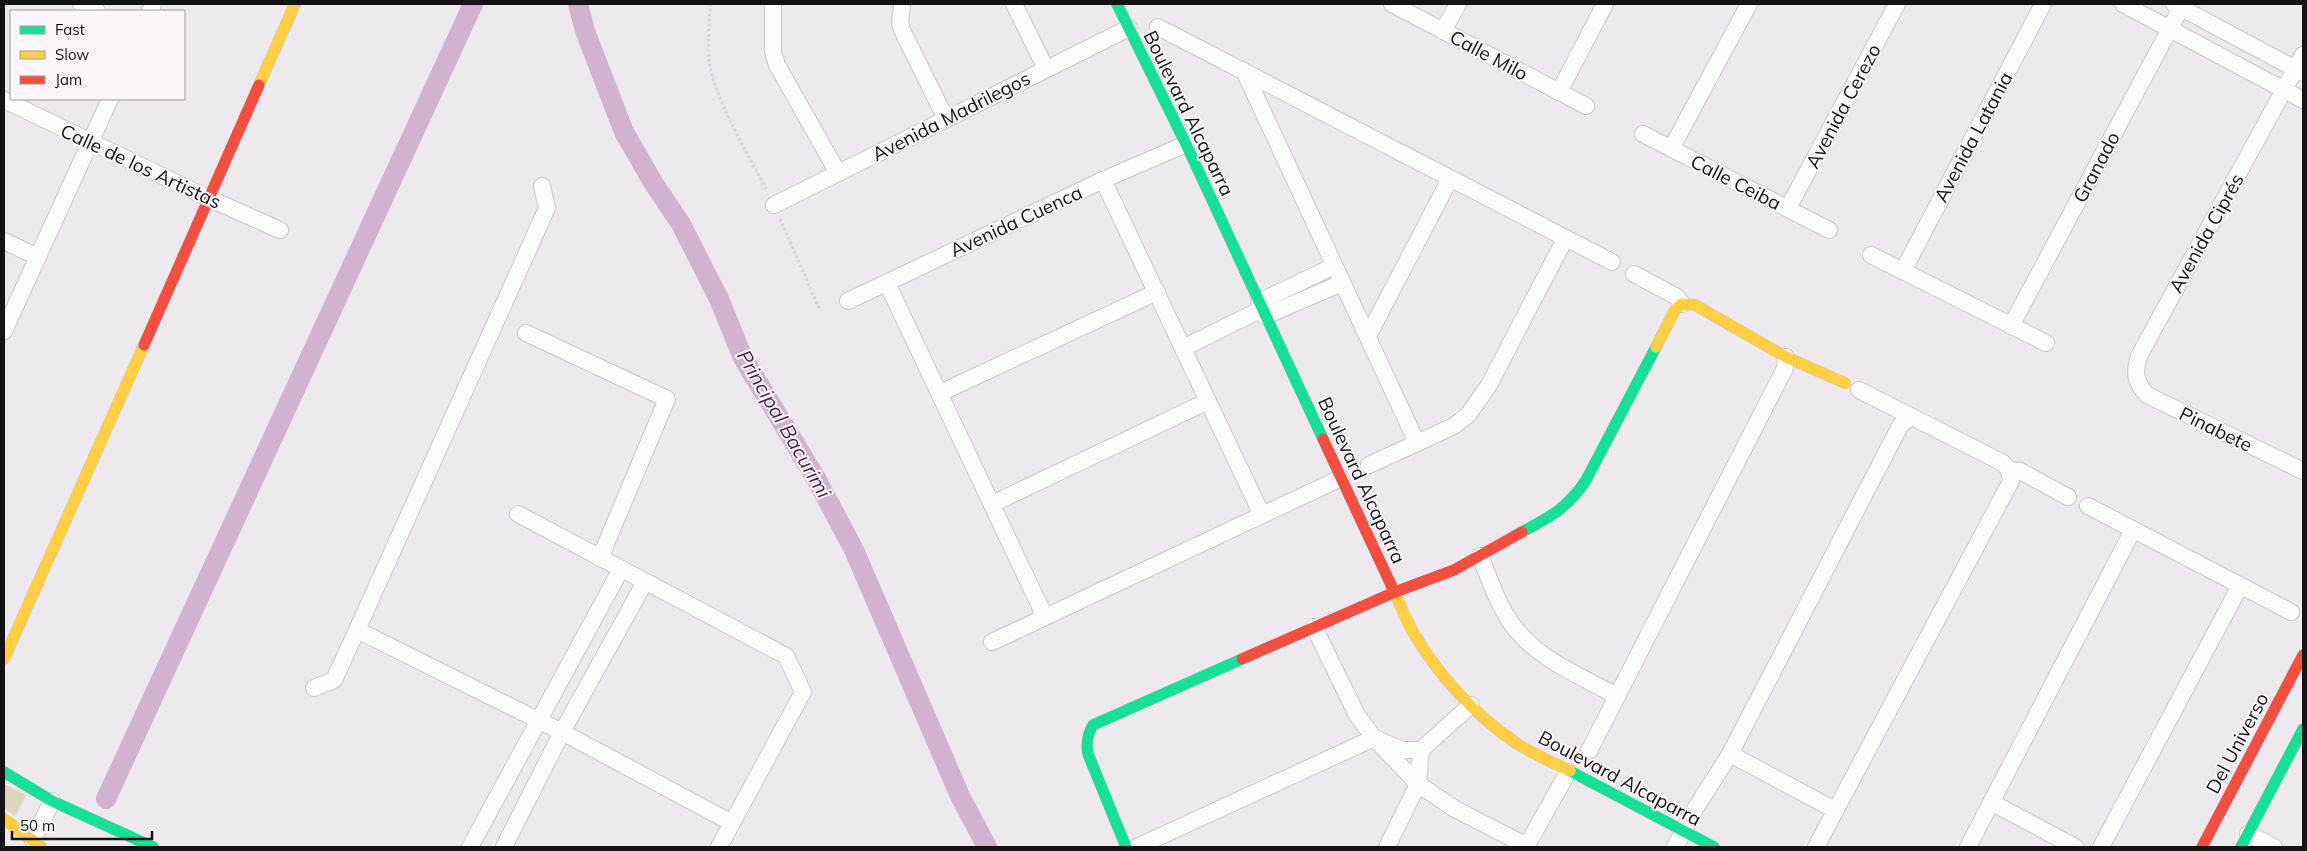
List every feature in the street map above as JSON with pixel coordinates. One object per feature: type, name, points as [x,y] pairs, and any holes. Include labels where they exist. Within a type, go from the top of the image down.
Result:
[{"type":"street","points":[[81,4],[95,10]]},
{"type":"street","points":[[4,659],[295,4]]},
{"type":"street","points":[[773,4],[773,43],[777,64],[838,173]]},
{"type":"street","points":[[902,4],[900,23],[902,30],[946,119]]},
{"type":"street","points":[[1014,4],[1046,69]]},
{"type":"street","name":"Boulevard Alcaparra","points":[[1117,4],[1186,144],[1413,632],[1431,661],[1471,705],[1494,726],[1517,743],[1568,772],[1714,847]]},
{"type":"street","name":"Calle Milo","points":[[1392,4],[1586,106]]},
{"type":"street","points":[[1443,31],[1458,4]]},
{"type":"street","points":[[1559,92],[1604,4]]},
{"type":"street","points":[[1671,149],[1749,4]]},
{"type":"street","name":"Avenida Cerezo","points":[[1788,208],[1897,4]]},
{"type":"street","name":"Avenida Latania","points":[[1903,270],[2043,4]]},
{"type":"street","points":[[2123,4],[2303,100]]},
{"type":"street","points":[[2178,6],[2301,66]]},
{"type":"street","name":"Granado","points":[[2011,326],[2170,29],[2178,6]]},
{"type":"street","points":[[1158,27],[1612,262]]},
{"type":"street","name":"Avenida Madrilegos","points":[[774,204],[1129,28]]},
{"type":"street","name":"Avenida Ciprés","points":[[2136,378],[2135,371],[2139,356],[2284,90],[2301,66]]},
{"type":"street","points":[[1244,72],[1417,443]]},
{"type":"street","name":"Calle de los Artistas","points":[[4,100],[208,198],[280,230]]},
{"type":"street","points":[[4,331],[110,100]]},
{"type":"street","name":"Calle Ceiba","points":[[1642,134],[1829,230]]},
{"type":"street","name":"Avenida Cuenca","points":[[848,301],[1103,180],[1186,144]]},
{"type":"street","points":[[1368,336],[1450,179]]},
{"type":"street","points":[[1103,180],[1262,515]]},
{"type":"street","points":[[314,688],[334,680],[357,630],[547,208],[542,186]]},
{"type":"street","points":[[1369,465],[1454,426],[1468,415],[1489,385],[1565,239]]},
{"type":"street","points":[[4,241],[38,257]]},
{"type":"street","points":[[1871,255],[2046,343]]},
{"type":"street","points":[[1183,348],[1262,309],[1334,266]]},
{"type":"street","points":[[1634,274],[1677,297],[1682,304]]},
{"type":"street","points":[[887,283],[1044,617]]},
{"type":"street","points":[[1262,309],[1342,283]]},
{"type":"street","points":[[940,393],[1156,292]]},
{"type":"street","points":[[1126,847],[1085,744],[1087,733],[1093,725],[1395,592],[1454,570],[1559,512],[1576,494],[1675,310],[1682,304],[1695,305],[1786,357],[1852,387],[1910,418],[2003,463],[2009,470],[2012,481],[1816,847]]},
{"type":"street","points":[[526,333],[667,399],[600,558]]},
{"type":"street","points":[[1589,751],[1785,368],[1786,357]]},
{"type":"street","name":"Pinabete","points":[[2136,378],[2147,395],[2303,471]]},
{"type":"street","points":[[992,504],[1208,401]]},
{"type":"street","points":[[1675,847],[1695,809],[1730,754],[1900,426],[1910,418]]},
{"type":"street","points":[[2009,470],[2020,471],[2068,497]]},
{"type":"street","points":[[992,642],[1341,478]]},
{"type":"street","points":[[2088,506],[2291,612]]},
{"type":"street","points":[[518,514],[786,656],[803,692],[719,847]]},
{"type":"street","points":[[1968,847],[2133,530]]},
{"type":"street","points":[[1480,556],[1499,602],[1520,634],[1549,658],[1617,696]]},
{"type":"street","points":[[470,847],[621,569]]},
{"type":"street","points":[[504,847],[562,732],[644,582]]},
{"type":"street","points":[[2101,847],[2240,586]]},
{"type":"street","points":[[1314,627],[1357,715],[1374,738],[1418,784],[1455,809],[1526,847],[1568,772]]},
{"type":"street","points":[[357,630],[562,732],[732,823]]},
{"type":"street","name":"Del Universo","points":[[2202,847],[2303,655]]},
{"type":"street","points":[[1386,847],[1418,784],[1422,750],[1471,705]]},
{"type":"street","points":[[2274,847],[2245,841],[2303,729]]},
{"type":"street","points":[[1137,847],[1374,738],[1403,750],[1422,750]]},
{"type":"street","points":[[1730,754],[1835,810]]},
{"type":"street","points":[[4,772],[52,801],[151,847]]},
{"type":"street","points":[[4,818],[37,844],[52,801]]},
{"type":"street","points":[[1992,802],[2075,847]]},
{"type":"path","points":[[710,4],[708,59],[721,101],[774,204],[820,310]]},
{"type":"shaded area","points":[[4,784],[26,795],[15,816],[4,808]]},
{"type":"waterway","points":[[106,799],[473,4]]},
{"type":"waterway","name":"Principal Bacurimi","points":[[578,4],[585,31],[624,132],[654,184],[681,224],[719,299],[743,358],[817,480],[854,550],[960,796],[987,847]]},
{"type":"traffic: fast","points":[[1117,4],[1186,144],[1323,439]]},
{"type":"traffic: fast","points":[[1522,532],[1557,512],[1585,482],[1656,347]]},
{"type":"traffic: fast","points":[[1126,847],[1088,754],[1089,732],[1093,725],[1242,659]]},
{"type":"traffic: fast","points":[[2241,847],[2303,729]]},
{"type":"traffic: fast","points":[[1570,771],[1714,847]]},
{"type":"traffic: fast","points":[[4,772],[52,801],[153,847]]},
{"type":"traffic: slow","points":[[259,85],[295,4]]},
{"type":"traffic: slow","points":[[1656,347],[1675,310],[1682,304],[1695,305],[1786,357],[1845,383]]},
{"type":"traffic: slow","points":[[4,659],[144,345]]},
{"type":"traffic: slow","points":[[1392,587],[1410,627],[1423,648],[1458,693],[1486,720],[1516,743],[1570,771]]},
{"type":"traffic: slow","points":[[4,819],[41,847]]},
{"type":"traffic: jam","points":[[144,345],[259,85]]},
{"type":"traffic: jam","points":[[1323,439],[1392,587]]},
{"type":"traffic: jam","points":[[1242,659],[1395,592],[1454,570],[1522,532]]},
{"type":"traffic: jam","points":[[2202,847],[2303,655]]}]
